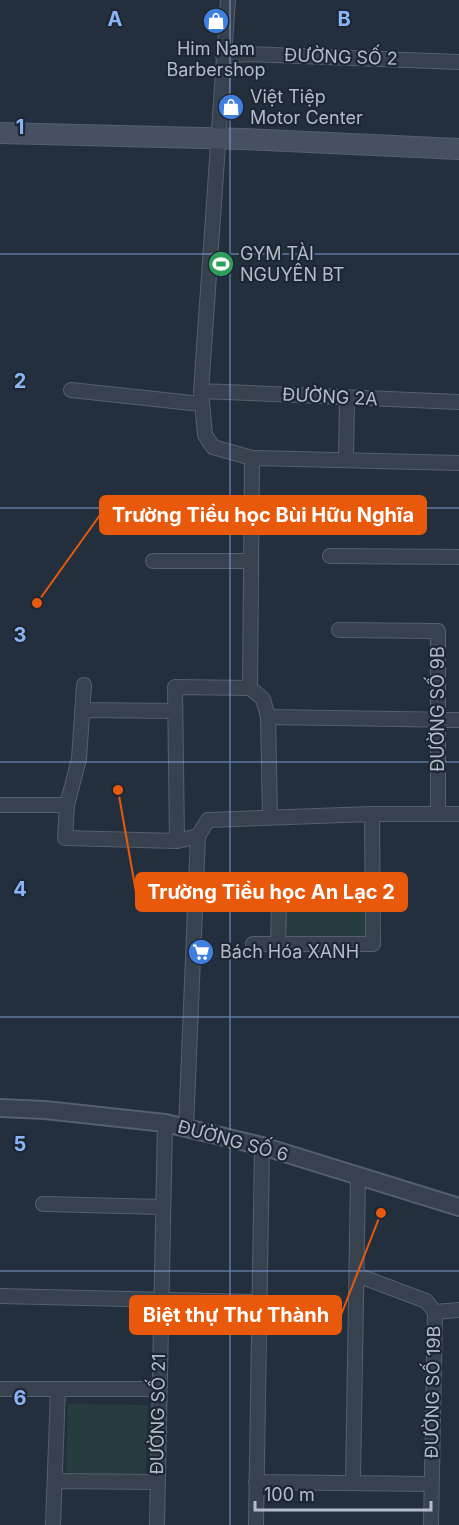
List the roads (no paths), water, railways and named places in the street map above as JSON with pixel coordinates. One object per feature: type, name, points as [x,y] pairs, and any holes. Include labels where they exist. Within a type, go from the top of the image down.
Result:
[{"type":"main road","points":[[0,133],[459,150]]},
{"type":"street","points":[[228,0],[201,397],[205,435],[213,447],[252,458],[459,463]]},
{"type":"street","name":"ĐƯỜNG SỐ 2","points":[[223,56],[249,54],[459,62]]},
{"type":"street","name":"ĐƯỜNG 2A","points":[[71,390],[201,397],[347,398],[459,402]]},
{"type":"street","points":[[346,460],[347,398]]},
{"type":"street","points":[[250,688],[252,458]]},
{"type":"street","points":[[330,556],[459,557]]},
{"type":"street","points":[[153,561],[250,561]]},
{"type":"street","name":"ĐƯỜNG SỐ 9B","points":[[339,630],[438,631],[440,720],[438,814]]},
{"type":"street","points":[[84,685],[79,759],[67,805],[65,838],[177,841],[198,836]]},
{"type":"street","points":[[177,841],[175,687],[250,688],[263,699],[268,717],[270,817]]},
{"type":"street","points":[[82,710],[175,711]]},
{"type":"street","points":[[268,717],[459,720]]},
{"type":"street","points":[[0,805],[67,805]]},
{"type":"street","points":[[253,944],[373,944],[372,814]]},
{"type":"street","points":[[186,1128],[198,836],[208,820],[372,814],[459,814]]},
{"type":"street","points":[[254,902],[373,900]]},
{"type":"street","points":[[278,945],[279,901]]},
{"type":"street","name":"ĐƯỜNG SỐ 6","points":[[0,1108],[165,1123],[262,1146],[459,1207]]},
{"type":"street","name":"ĐƯỜNG SỐ 21","points":[[157,1525],[165,1123]]},
{"type":"street","points":[[256,1525],[262,1146]]},
{"type":"street","points":[[353,1482],[358,1177]]},
{"type":"street","points":[[43,1204],[162,1207]]},
{"type":"street","name":"ĐƯỜNG SỐ 19B","points":[[357,1275],[426,1301],[435,1312],[431,1525]]},
{"type":"street","points":[[0,1296],[260,1302]]},
{"type":"street","points":[[435,1312],[459,1310]]},
{"type":"street","points":[[0,1389],[159,1389]]},
{"type":"street","points":[[53,1525],[57,1389]]},
{"type":"street","points":[[55,1481],[157,1482]]},
{"type":"street","points":[[256,1482],[431,1484]]},
{"type":"place","name":"Him Nam Barbershop","points":[[216,21]]},
{"type":"place","name":"Việt Tiệp Motor Center","points":[[231,107]]},
{"type":"place","name":"GYM TÀI NGUYÊN BT","points":[[221,264]]},
{"type":"place","name":"Trường Tiểu học Bùi Hữu Nghĩa","points":[[37,603]]},
{"type":"place","name":"Trường Tiểu học An Lạc 2","points":[[118,790]]},
{"type":"place","name":"Bách Hóa XANH","points":[[201,952]]},
{"type":"place","name":"Biệt thự Thư Thành","points":[[381,1213]]}]
